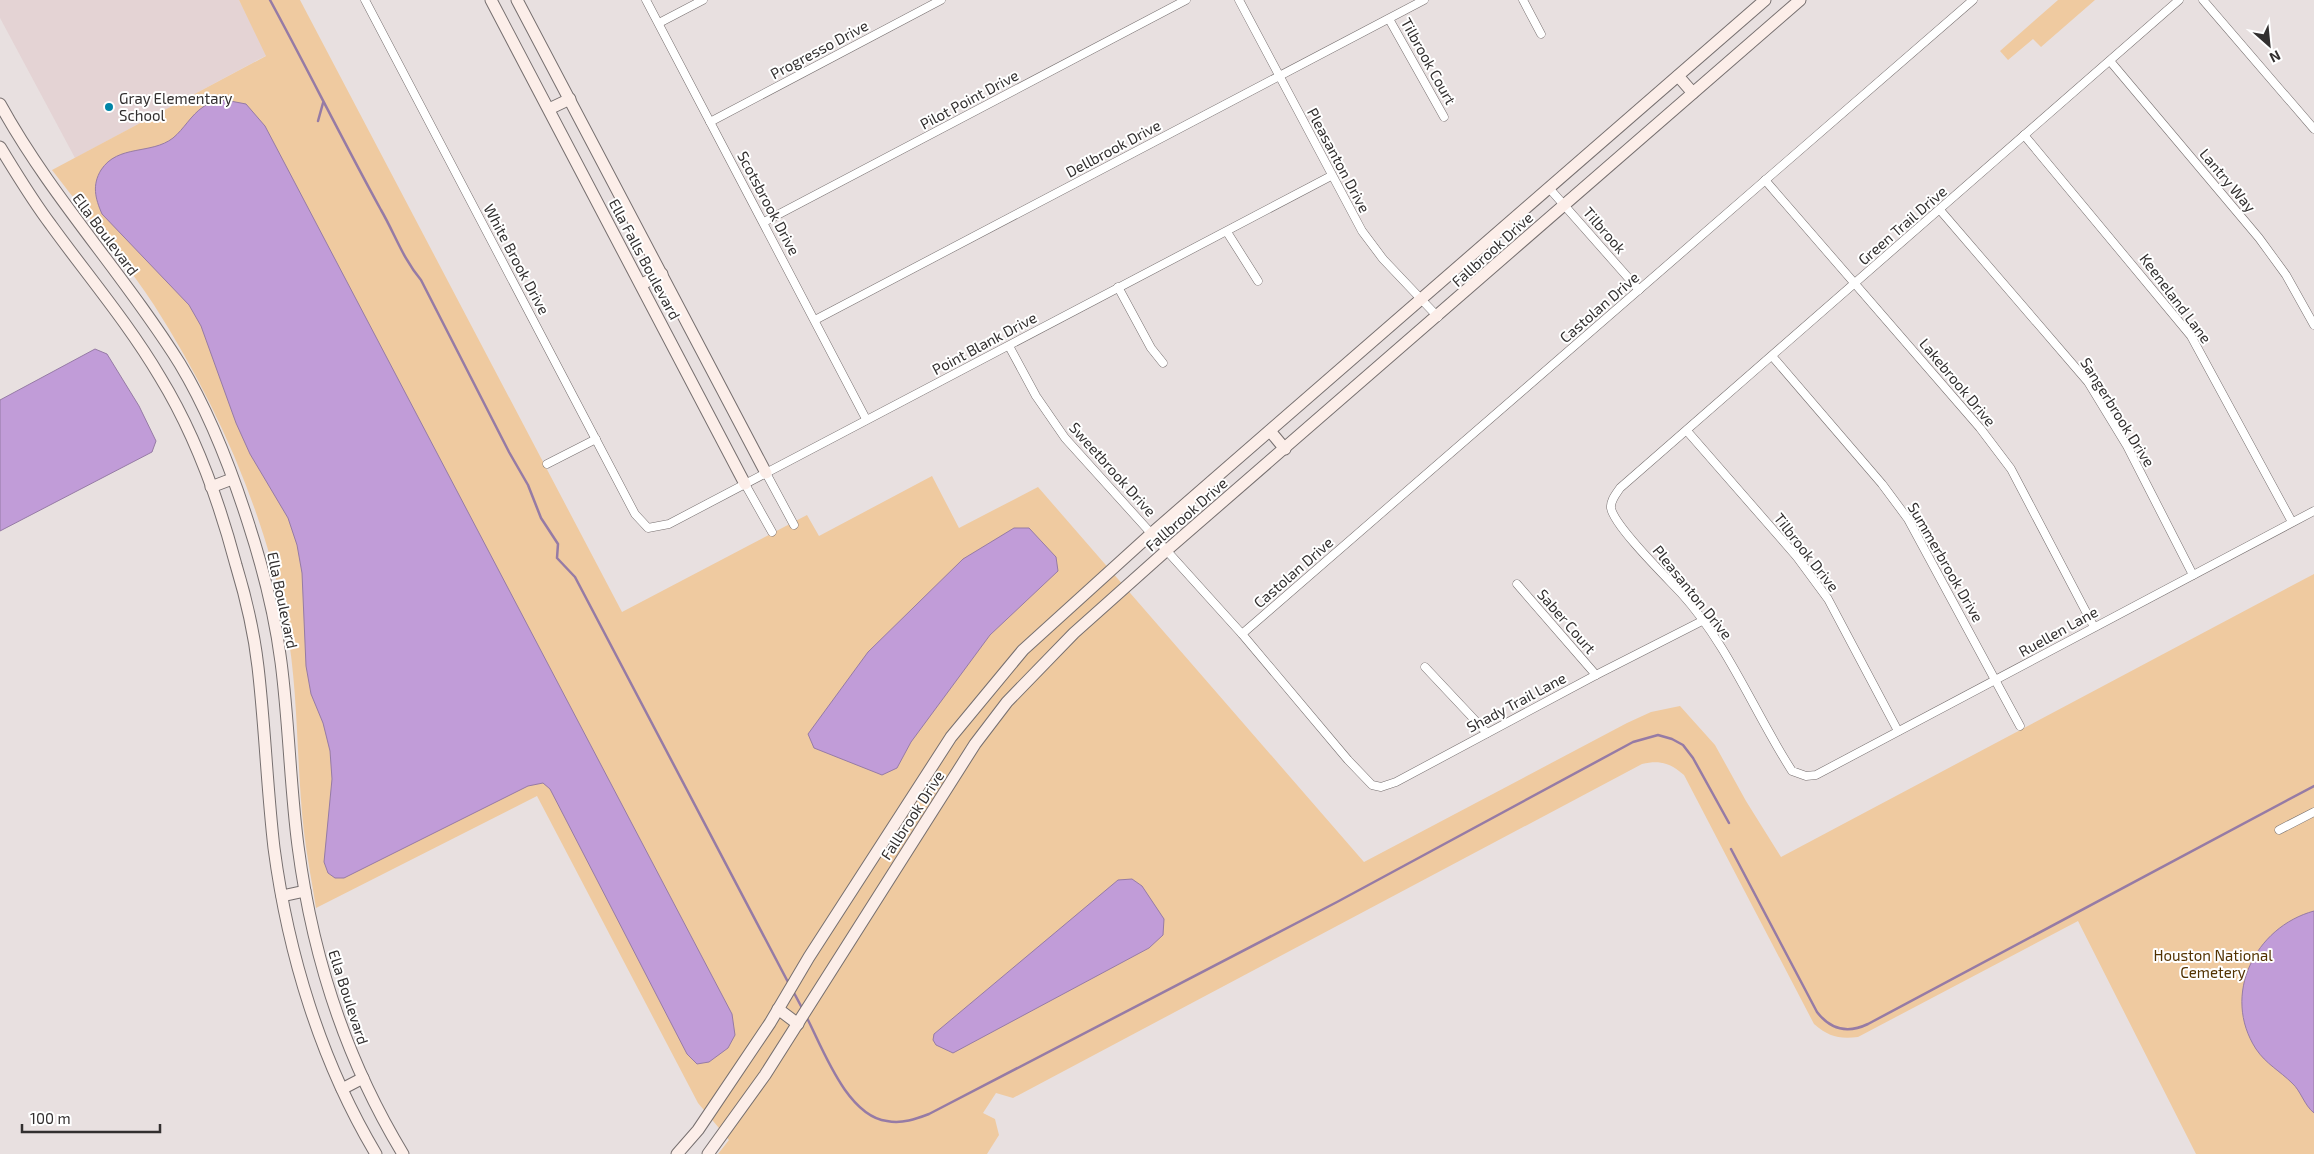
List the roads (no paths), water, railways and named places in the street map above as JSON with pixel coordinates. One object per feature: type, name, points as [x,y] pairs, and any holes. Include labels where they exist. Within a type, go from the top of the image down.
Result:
[{"type":"main road","name":"Ella Falls Boulevard","points":[[491,0],[642,284],[745,484]]},
{"type":"main road","name":"Ella Falls Boulevard","points":[[517,0],[766,473]]},
{"type":"main road","name":"Fallbrook Drive","points":[[680,1153],[698,1130],[770,1023],[809,957],[951,737],[1023,650],[1152,533],[1765,0]]},
{"type":"main road","name":"Fallbrook Drive","points":[[708,1154],[784,1046],[975,744],[1007,702],[1074,633],[1167,550],[1438,317],[1564,204],[1800,0]]},
{"type":"main road","points":[[1678,76],[1693,93]]},
{"type":"main road","points":[[549,110],[570,99]]},
{"type":"main road","name":"Ella Boulevard","points":[[0,104],[34,162],[136,298],[182,367],[209,420],[232,479],[259,558],[276,631],[281,665],[292,800],[305,892],[324,974],[337,1014],[363,1078],[403,1154]]},
{"type":"main road","points":[[0,147],[17,176],[117,312],[161,379],[187,429],[211,487],[236,564],[253,635],[258,667],[269,802],[282,896],[302,980],[315,1021],[342,1089],[376,1154]]},
{"type":"main road","points":[[17,176],[34,162]]},
{"type":"main road","points":[[642,284],[662,274]]},
{"type":"main road","points":[[1270,431],[1285,449]]},
{"type":"main road","points":[[211,487],[232,479]]},
{"type":"main road","points":[[990,688],[1007,702]]},
{"type":"main road","points":[[282,896],[305,892]]},
{"type":"main road","points":[[778,1009],[798,1024]]},
{"type":"main road","points":[[342,1089],[363,1078]]},
{"type":"street","name":"White Brook Drive","points":[[365,0],[635,514],[648,528]]},
{"type":"street","name":"Scotsbrook Drive","points":[[646,0],[866,419]]},
{"type":"street","points":[[659,23],[703,0]]},
{"type":"street","name":"Progresso Drive","points":[[710,122],[941,0]]},
{"type":"street","name":"Pilot Point Drive","points":[[764,222],[1186,0]]},
{"type":"street","name":"Pleasanton Drive","points":[[1239,0],[1331,176],[1362,231],[1383,259],[1438,317]]},
{"type":"street","name":"Dellbrook Drive","points":[[815,320],[1424,0]]},
{"type":"street","points":[[1523,0],[1541,34]]},
{"type":"street","name":"Castolan Drive","points":[[1242,634],[1973,0]]},
{"type":"street","name":"Green Trail Drive","points":[[1641,470],[2180,0]]},
{"type":"street","points":[[2203,0],[2314,129]]},
{"type":"street","name":"Tilbrook Court","points":[[1389,18],[1444,117]]},
{"type":"street","name":"Lantry Way","points":[[2110,61],[2259,238],[2286,275],[2314,324]]},
{"type":"street","name":"Keeneland Lane","points":[[2024,135],[2191,336],[2292,522]]},
{"type":"street","name":"Point Blank Drive","points":[[648,528],[668,524],[1331,176]]},
{"type":"street","name":"Lakebrook Drive","points":[[1765,180],[1970,415],[2011,470],[2094,627]]},
{"type":"street","name":"Tilbrook","points":[[1549,188],[1639,290]]},
{"type":"street","name":"Sangerbrook Drive","points":[[1940,210],[2088,382],[2128,446],[2193,575]]},
{"type":"street","points":[[1227,232],[1258,281]]},
{"type":"street","points":[[1118,287],[1151,348],[1162,363]]},
{"type":"street","name":"Sweetbrook Drive","points":[[1009,346],[1036,396],[1060,432],[1242,634],[1348,760]]},
{"type":"street","name":"Summerbrook Drive","points":[[1772,356],[1882,484],[1908,519],[2020,726]]},
{"type":"street","name":"Tilbrook Drive","points":[[1687,430],[1797,557],[1822,592],[1898,731]]},
{"type":"street","points":[[547,464],[596,439]]},
{"type":"street","name":"Pleasanton Drive","points":[[1641,470],[1620,488],[1612,498],[1611,508],[1617,521],[1702,620],[1726,654],[1792,771],[1806,776],[1816,775]]},
{"type":"street","name":"Ella Falls Boulevard","points":[[766,473],[794,525]]},
{"type":"street","name":"Ella Falls Boulevard","points":[[745,484],[772,532]]},
{"type":"street","name":"Ruellen Lane","points":[[1816,775],[2314,511]]},
{"type":"street","name":"Saber Court","points":[[1517,584],[1596,675]]},
{"type":"street","name":"Shady Trail Lane","points":[[1348,760],[1372,785],[1380,788],[1396,782],[1702,620]]},
{"type":"street","points":[[1425,667],[1487,733]]},
{"type":"street","points":[[2279,830],[2314,812]]},
{"type":"waterway","points":[[270,0],[404,255],[421,280],[509,452],[528,485],[541,518],[558,544],[557,558],[575,577],[789,984]]},
{"type":"waterway","points":[[318,121],[323,103]]},
{"type":"waterway","points":[[807,1018],[838,1079],[860,1107],[873,1116],[887,1121],[898,1122],[919,1118],[1337,902],[1633,742],[1658,735],[1683,745],[1693,758],[1729,823]]},
{"type":"waterway","points":[[1731,849],[1817,1012],[1833,1026],[1853,1029],[1868,1024],[2314,786]]},
{"type":"waterway","points":[[793,991],[802,1008]]},
{"type":"place","name":"Gray Elementary School","points":[[109,107]]},
{"type":"park label","name":"Houston National Cemetery","points":[[2213,964]]}]
